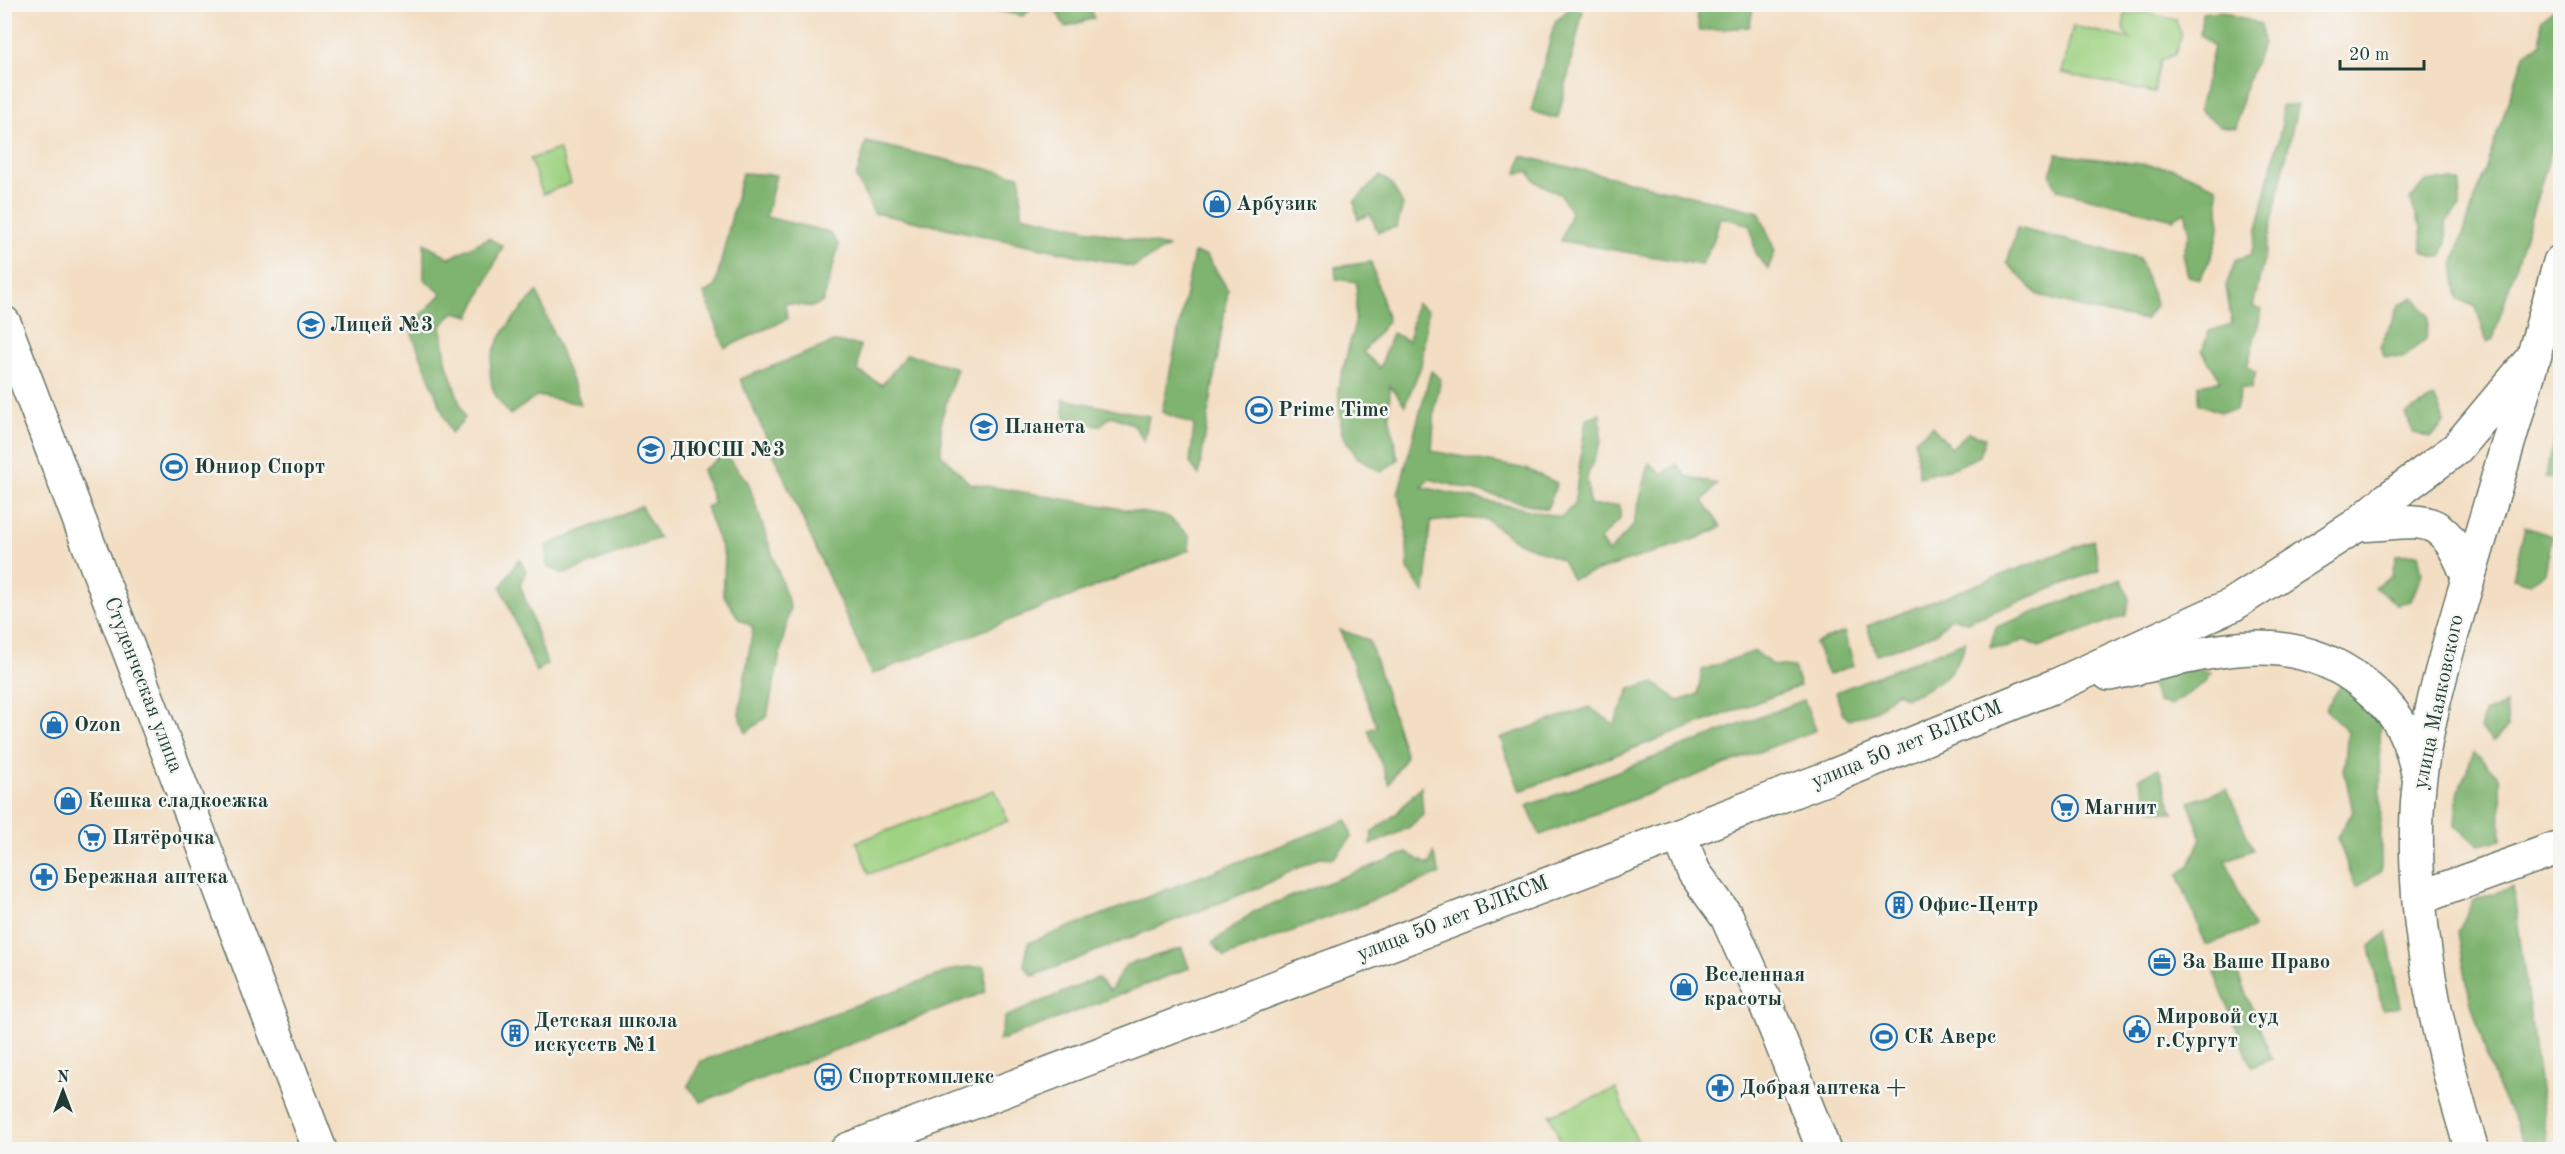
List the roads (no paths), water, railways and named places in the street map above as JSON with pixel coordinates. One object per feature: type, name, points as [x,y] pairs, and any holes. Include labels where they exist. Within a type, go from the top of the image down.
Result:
[{"type":"main road","name":"улица Маяковского","points":[[2472,1149],[2450,1082],[2427,956],[2419,898],[2416,813],[2419,780],[2447,647],[2535,355],[2560,262]]},
{"type":"main road","name":"Студенческая улица","points":[[4,323],[320,1149]]},
{"type":"main road","name":"улица 50 лет ВЛКСМ","points":[[848,1149],[1679,836],[2057,685],[2232,605],[2357,525],[2456,449],[2535,355]]},
{"type":"main road","name":"улица 50 лет ВЛКСМ","points":[[2357,525],[2419,520],[2442,529],[2460,554],[2469,577]]},
{"type":"main road","name":"улица 50 лет ВЛКСМ","points":[[2057,685],[2238,648],[2276,647],[2306,652],[2347,671],[2380,698],[2410,739],[2419,780]]},
{"type":"main road","points":[[1679,836],[1694,872],[1727,917],[1765,1002],[1824,1149]]},
{"type":"main road","points":[[2419,898],[2560,847]]},
{"type":"place","name":"Арбузик","points":[[1217,204]]},
{"type":"place","name":"Лицей №3","points":[[311,325]]},
{"type":"place","name":"Prime Time","points":[[1259,410]]},
{"type":"place","name":"Планета","points":[[984,427]]},
{"type":"place","name":"ДЮСШ №3","points":[[651,450]]},
{"type":"place","name":"Юниор Спорт","points":[[174,467]]},
{"type":"place","name":"Ozon","points":[[54,725]]},
{"type":"place","name":"Кешка сладкоежка","points":[[68,801]]},
{"type":"place","name":"Магнит","points":[[2065,808]]},
{"type":"place","name":"Пятёрочка","points":[[92,838]]},
{"type":"place","name":"Бережная аптека","points":[[44,877]]},
{"type":"place","name":"Офис-Центр","points":[[1899,905]]},
{"type":"place","name":"За Ваше Право","points":[[2162,962]]},
{"type":"place","name":"Вселенная красоты","points":[[1684,987]]},
{"type":"place","name":"Мировой суд г.Сургут","points":[[2137,1029]]},
{"type":"place","name":"Детская школа искусств №1","points":[[515,1033]]},
{"type":"place","name":"СК Аверс","points":[[1884,1037]]},
{"type":"place","name":"Спорткомплекс","points":[[828,1077]]},
{"type":"place","name":"Добрая аптека +","points":[[1720,1088]]}]
